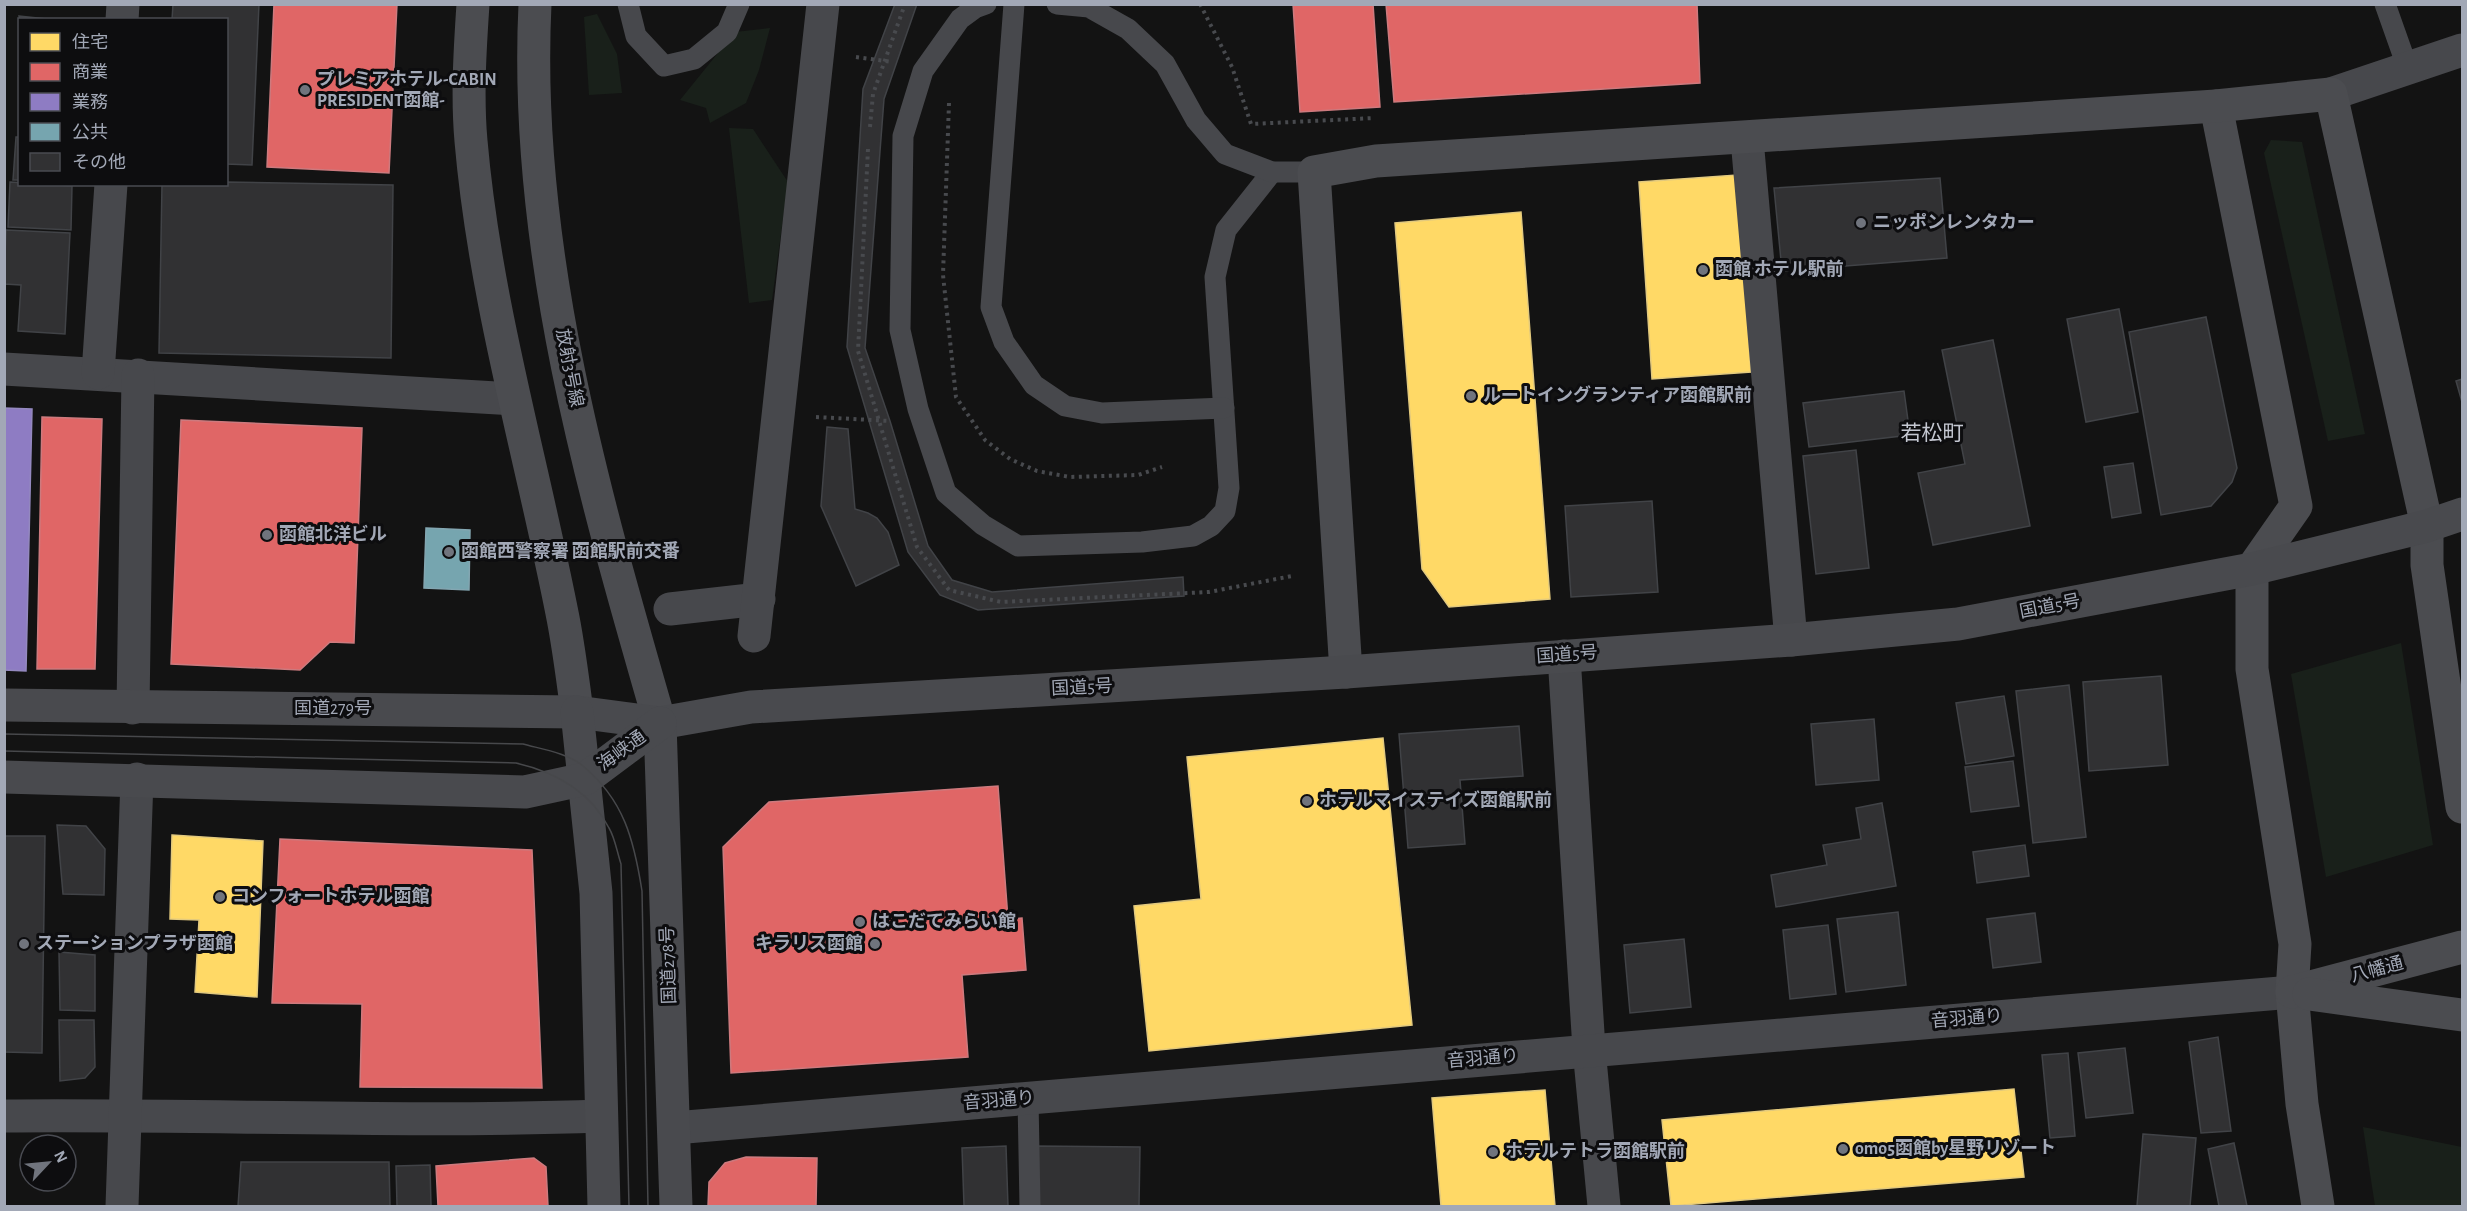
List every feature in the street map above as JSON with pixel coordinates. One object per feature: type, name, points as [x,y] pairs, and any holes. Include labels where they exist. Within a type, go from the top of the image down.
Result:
[{"type":"highway","name":"国道5号","points":[[660,723],[752,707],[1346,672],[1791,640],[1958,624],[2252,569],[2463,514]]},
{"type":"highway","name":"国道279号","points":[[4,705],[577,712],[660,723]]},
{"type":"highway","points":[[577,712],[596,893],[604,1206]]},
{"type":"highway","name":"海峡通","points":[[585,779],[660,723]]},
{"type":"highway","name":"国道278号","points":[[660,723],[676,1206]]},
{"type":"highway","points":[[4,777],[137,779],[525,792],[585,779]]},
{"type":"street","points":[[473,4],[470,38],[471,140],[490,281],[563,619],[577,712]]},
{"type":"street","name":"放射3号線","points":[[535,4],[535,135],[545,237],[571,384],[628,613],[660,723]]},
{"type":"street","points":[[753,636],[759,599],[823,4]]},
{"type":"street","points":[[1346,672],[1314,172],[1376,161],[1747,139],[2217,106],[2331,94],[2463,50]]},
{"type":"street","points":[[2331,94],[2427,525],[2427,565],[2463,807]]},
{"type":"street","points":[[2217,106],[2296,506],[2252,569],[2252,669],[2295,944],[2292,992],[2302,1104],[2318,1206]]},
{"type":"street","points":[[1747,139],[1791,640]]},
{"type":"street","points":[[98,373],[111,186]]},
{"type":"street","points":[[4,369],[138,375],[514,399]]},
{"type":"street","points":[[133,708],[138,375]]},
{"type":"street","points":[[670,609],[759,599]]},
{"type":"street","points":[[1564,656],[1589,1049],[1604,1206]]},
{"type":"street","points":[[122,1206],[127,1115],[137,779]]},
{"type":"street","name":"八幡通","points":[[2292,992],[2463,947]]},
{"type":"street","points":[[2292,992],[2463,1015]]},
{"type":"street","name":"音羽通り","points":[[674,1128],[1589,1049],[2292,992]]},
{"type":"street","points":[[4,1116],[392,1118],[601,1116]]},
{"type":"lane","points":[[628,4],[636,36],[664,66],[694,59],[727,32],[739,4]]},
{"type":"lane","points":[[986,4],[975,8],[960,19],[923,71],[903,136],[900,330],[918,409],[946,493],[983,525],[1018,546],[1143,542],[1192,536],[1211,526],[1225,511],[1229,488],[1215,277],[1226,230],[1272,172]]},
{"type":"lane","points":[[1014,4],[990,307],[1004,342],[1034,385],[1065,406],[1102,413],[1224,408]]},
{"type":"lane","points":[[1057,4],[1089,8],[1128,29],[1165,64],[1196,120],[1225,154],[1272,172],[1314,172]]},
{"type":"lane","points":[[2385,4],[2408,69]]},
{"type":"lane","points":[[1028,1099],[1030,1206]]},
{"type":"path","points":[[869,136],[873,94],[905,4]]},
{"type":"path","points":[[1200,4],[1232,67],[1251,124],[1374,118]]},
{"type":"path","points":[[868,146],[858,351],[917,547],[949,590],[1001,602],[1209,592],[1292,576]]},
{"type":"path","points":[[779,416],[890,421]]},
{"type":"shaded area","points":[[597,14],[617,54],[622,93],[589,95],[584,17]]},
{"type":"shaded area","points":[[770,28],[759,70],[746,103],[710,123],[706,108],[680,100],[735,32]]},
{"type":"shaded area","points":[[729,128],[753,129],[788,182],[772,300],[749,303]]},
{"type":"shaded area","points":[[2271,140],[2302,142],[2365,434],[2328,441],[2264,153]]},
{"type":"shaded area","points":[[2401,643],[2433,845],[2326,877],[2291,674]]},
{"type":"shaded area","points":[[2363,1127],[2462,1147],[2462,1206],[2375,1206]]},
{"type":"building: 住宅","points":[[1737,175],[1751,372],[1652,379],[1639,182]]},
{"type":"building: 住宅","name":"ルートイングランティア函館駅前","points":[[1521,212],[1550,599],[1449,607],[1422,569],[1395,223]]},
{"type":"building: 住宅","points":[[1383,738],[1412,1025],[1149,1051],[1134,906],[1201,899],[1187,757]]},
{"type":"building: 住宅","points":[[172,835],[263,841],[257,997],[195,992],[199,920],[170,919]]},
{"type":"building: 住宅","name":"omo5函館by星野リゾート","points":[[2014,1089],[2024,1177],[1671,1206],[1662,1120]]},
{"type":"building: 住宅","name":"ホテルテトラ函館駅前","points":[[1545,1090],[1555,1206],[1441,1206],[1432,1098]]},
{"type":"building: 商業","points":[[274,4],[397,4],[389,173],[267,167]]},
{"type":"building: 商業","points":[[1293,4],[1373,4],[1380,107],[1300,112]]},
{"type":"building: 商業","points":[[1386,4],[1697,4],[1700,83],[1394,102]]},
{"type":"building: 商業","points":[[42,417],[102,419],[95,669],[37,669]]},
{"type":"building: 商業","name":"函館北洋ビル","points":[[181,420],[362,428],[354,643],[330,642],[300,670],[171,664]]},
{"type":"building: 商業","name":"キラリス函館","points":[[998,786],[1008,919],[1022,918],[1026,970],[962,975],[968,1057],[731,1073],[723,847],[769,802]]},
{"type":"building: 商業","points":[[280,839],[532,850],[542,1088],[360,1087],[362,1004],[272,1003]]},
{"type":"building: 商業","points":[[746,1157],[817,1158],[816,1206],[708,1206],[709,1182],[725,1163]]},
{"type":"building: 商業","points":[[534,1158],[546,1167],[548,1206],[438,1206],[436,1166]]},
{"type":"building: 業務","points":[[4,408],[32,409],[26,671],[4,670]]},
{"type":"building: 公共","points":[[426,528],[470,530],[469,590],[424,588]]},
{"type":"building: その他","points":[[173,4],[259,4],[252,165],[228,164],[228,18],[172,18]]},
{"type":"building: その他","points":[[895,4],[917,4],[884,99],[865,348],[928,546],[952,580],[992,592],[1183,577],[1184,596],[978,610],[940,595],[908,552],[847,347],[863,89]]},
{"type":"building: その他","points":[[16,137],[18,137],[18,180],[13,180]]},
{"type":"building: その他","name":"ニッポンレンタカー","points":[[1940,178],[1947,258],[1782,271],[1774,188]]},
{"type":"building: その他","points":[[10,182],[18,183],[18,186],[72,186],[71,230],[8,227]]},
{"type":"building: その他","points":[[228,182],[393,185],[391,358],[159,353],[162,186],[228,186]]},
{"type":"building: その他","points":[[6,230],[70,233],[65,334],[18,331],[21,285],[4,284]]},
{"type":"building: その他","points":[[2119,309],[2138,412],[2086,422],[2067,319]]},
{"type":"building: その他","points":[[2206,317],[2237,468],[2232,482],[2211,506],[2161,515],[2129,332]]},
{"type":"building: その他","points":[[1993,340],[2030,526],[1933,545],[1918,473],[1965,464],[1942,350]]},
{"type":"building: その他","points":[[2462,379],[2462,402],[2456,381]]},
{"type":"building: その他","points":[[1904,391],[1910,435],[1809,447],[1803,403]]},
{"type":"building: その他","points":[[827,427],[848,429],[855,509],[877,518],[888,532],[899,565],[856,586],[821,506]]},
{"type":"building: その他","points":[[1856,450],[1869,568],[1816,574],[1803,456]]},
{"type":"building: その他","points":[[2133,463],[2141,513],[2112,518],[2104,467]]},
{"type":"building: その他","points":[[1652,501],[1658,592],[1571,597],[1565,506]]},
{"type":"building: その他","points":[[2161,676],[2168,765],[2089,771],[2083,682]]},
{"type":"building: その他","points":[[2069,685],[2086,837],[2033,843],[2016,691]]},
{"type":"building: その他","points":[[2004,696],[2014,756],[1966,764],[1956,703]]},
{"type":"building: その他","points":[[1874,719],[1879,780],[1816,785],[1811,724]]},
{"type":"building: その他","points":[[1519,726],[1523,776],[1460,780],[1465,844],[1408,848],[1399,734]]},
{"type":"building: その他","points":[[2013,761],[2019,806],[1971,812],[1965,767]]},
{"type":"building: その他","points":[[1882,803],[1896,886],[1776,907],[1771,875],[1827,865],[1823,845],[1861,839],[1856,808]]},
{"type":"building: その他","points":[[57,825],[86,826],[105,849],[104,895],[63,894]]},
{"type":"building: その他","name":"ステーションプラザ函館","points":[[4,836],[45,836],[42,1053],[4,1052]]},
{"type":"building: その他","points":[[2025,845],[2029,876],[1977,883],[1973,852]]},
{"type":"building: その他","points":[[1898,912],[1906,985],[1846,992],[1837,919]]},
{"type":"building: その他","points":[[2035,913],[2041,962],[1993,968],[1987,919]]},
{"type":"building: その他","points":[[1828,925],[1836,994],[1790,999],[1783,930]]},
{"type":"building: その他","points":[[1684,939],[1691,1007],[1630,1013],[1624,945]]},
{"type":"building: その他","points":[[59,952],[95,955],[95,1011],[60,1010]]},
{"type":"building: その他","points":[[59,1020],[94,1020],[95,1067],[85,1078],[60,1081]]},
{"type":"building: その他","points":[[2218,1037],[2231,1131],[2201,1133],[2189,1042]]},
{"type":"building: その他","points":[[2125,1048],[2133,1113],[2086,1118],[2078,1053]]},
{"type":"building: その他","points":[[2068,1053],[2075,1136],[2050,1138],[2042,1055]]},
{"type":"building: その他","points":[[2143,1134],[2196,1138],[2190,1206],[2137,1206]]},
{"type":"building: その他","points":[[2234,1143],[2247,1206],[2219,1206],[2208,1149]]},
{"type":"building: その他","points":[[1006,1146],[1008,1206],[964,1206],[962,1148]]},
{"type":"building: その他","points":[[1036,1146],[1140,1147],[1139,1206],[1036,1206]]},
{"type":"building: その他","points":[[241,1162],[389,1162],[390,1206],[238,1206]]},
{"type":"building: その他","points":[[430,1165],[431,1206],[397,1206],[396,1166]]},
{"type":"tram line","points":[[4,734],[523,744],[562,755],[583,766],[597,779],[618,807],[631,838],[642,891],[648,1206]]},
{"type":"tram line","points":[[4,751],[516,763],[544,772],[570,785],[582,794],[601,815],[613,836],[621,864],[629,1206]]},
{"type":"place","name":"プレミアホテル-CABIN PRESIDENT函館-","points":[[305,90]]},
{"type":"place","name":"ニッポンレンタカー","points":[[1861,223]]},
{"type":"place","name":"函館 ホテル駅前","points":[[1703,270]]},
{"type":"place","name":"ルートイングランティア函館駅前","points":[[1471,396]]},
{"type":"place","name":"函館北洋ビル","points":[[267,535]]},
{"type":"place","name":"函館西警察署 函館駅前交番","points":[[449,552]]},
{"type":"place","name":"ホテルマイステイズ函館駅前","points":[[1307,801]]},
{"type":"place","name":"コンフォートホテル函館","points":[[220,897]]},
{"type":"place","name":"はこだてみらい館","points":[[860,922]]},
{"type":"place","name":"ステーションプラザ函館","points":[[24,944]]},
{"type":"place","name":"キラリス函館","points":[[875,944]]},
{"type":"place","name":"omo5函館by星野リゾート","points":[[1843,1149]]},
{"type":"place","name":"ホテルテトラ函館駅前","points":[[1493,1152]]},
{"type":"district","name":"若松町","points":[[1932,433]]}]
